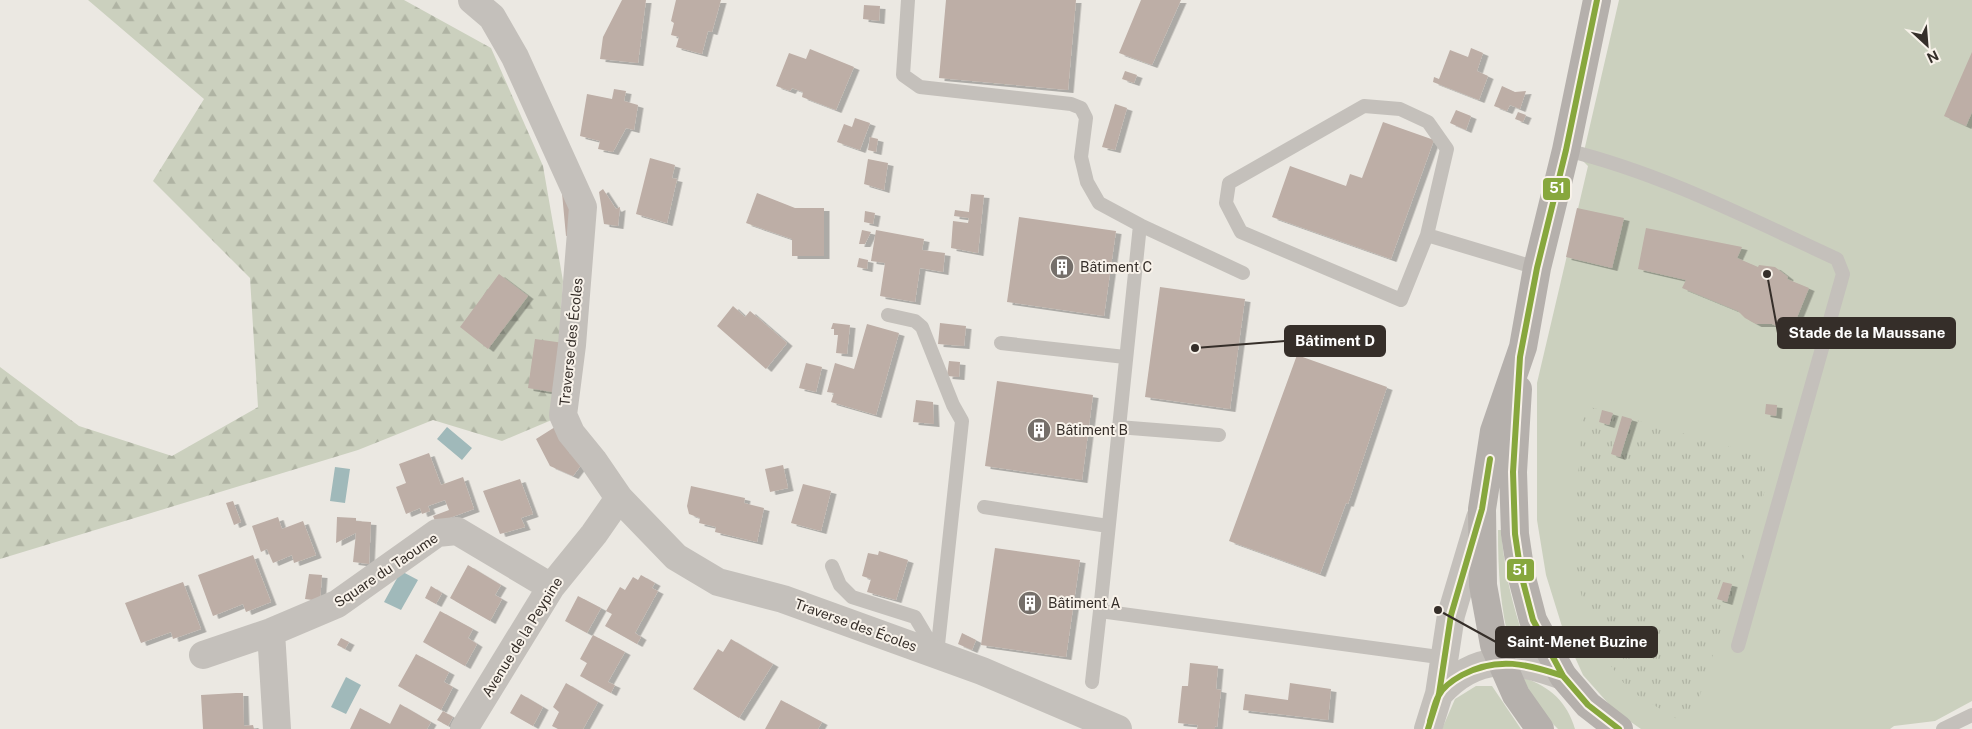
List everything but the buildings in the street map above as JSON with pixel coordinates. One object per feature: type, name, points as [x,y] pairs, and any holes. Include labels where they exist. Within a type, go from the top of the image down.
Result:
[{"type":"main road","points":[[1597,0],[1566,150],[1537,268],[1520,357],[1513,472],[1515,534],[1521,574],[1533,620],[1563,676],[1590,717],[1619,729]]},
{"type":"main road","points":[[1520,357],[1494,431],[1482,510],[1484,585],[1494,645],[1499,661],[1516,695],[1540,729]]},
{"type":"street","name":"Traverse des Écoles","points":[[472,0],[492,17],[515,58],[583,207],[572,345],[563,415],[571,433],[593,460],[618,498],[676,557],[718,582],[783,599],[937,654],[982,671],[1118,729]]},
{"type":"street","name":"Avenue de la Peypine","points":[[464,729],[551,587],[594,534],[618,498]]},
{"type":"street","points":[[1428,729],[1440,694],[1451,615],[1482,510]]},
{"type":"street","name":"Square du Taoume","points":[[203,655],[271,632],[337,604],[437,533],[456,531],[551,587]]},
{"type":"street","points":[[271,632],[277,729]]},
{"type":"street","points":[[1440,694],[1450,682],[1462,675],[1479,666],[1499,661],[1528,664],[1563,676]]},
{"type":"lane","points":[[908,0],[903,75],[920,87],[1071,104],[1081,108],[1086,118],[1081,157],[1087,182],[1100,203],[1140,225],[1244,273]]},
{"type":"lane","points":[[1364,106],[1400,110],[1428,122],[1448,149],[1427,235],[1401,300],[1241,232],[1226,203],[1229,183],[1364,106]]},
{"type":"lane","points":[[1566,150],[1602,159],[1669,182],[1837,259],[1844,274],[1738,646]]},
{"type":"lane","points":[[1092,682],[1124,357],[1140,225]]},
{"type":"lane","points":[[1427,235],[1537,268]]},
{"type":"lane","points":[[888,315],[915,321],[922,327],[953,405],[962,421],[937,654]]},
{"type":"lane","points":[[1001,343],[1124,357]]},
{"type":"lane","points":[[1118,427],[1219,435]]},
{"type":"lane","points":[[984,507],[1108,526]]},
{"type":"lane","points":[[832,566],[840,585],[852,597],[915,617],[937,654]]},
{"type":"lane","points":[[1100,611],[1446,658]]},
{"type":"lane","points":[[1942,728],[1972,715]]},
{"type":"green space","points":[[88,0],[404,0],[491,48],[543,166],[563,281],[554,419],[502,441],[433,420],[358,450],[0,559],[0,367],[79,426],[172,456],[258,407],[250,278],[153,181],[204,99]]},
{"type":"green space","points":[[1619,0],[1972,0],[1972,701],[1935,721],[1894,726],[1890,729],[1641,729],[1615,711],[1583,675],[1564,633],[1546,575],[1537,520],[1537,383],[1588,166],[1582,160]]},
{"type":"green space","points":[[1583,405],[1763,456],[1767,484],[1690,727],[1629,690],[1596,646],[1572,562]]},
{"type":"green space","points":[[1498,530],[1501,530],[1513,604],[1528,649],[1511,648],[1500,589]]},
{"type":"green space","points":[[1522,677],[1541,685],[1556,696],[1567,710],[1575,729],[1558,729],[1541,712]]},
{"type":"green space","points":[[1476,686],[1492,686],[1521,729],[1442,729],[1455,699]]},
{"type":"water","points":[[447,427],[472,448],[462,460],[437,439]]},
{"type":"water","points":[[335,467],[350,469],[345,503],[330,501]]},
{"type":"water","points":[[401,571],[418,580],[401,610],[384,602]]},
{"type":"water","points":[[346,677],[361,685],[346,714],[331,707]]},
{"type":"transit line","name":"51","points":[[1597,0],[1566,150],[1537,268],[1520,357],[1513,472],[1515,534],[1521,574],[1533,620],[1563,676],[1588,705],[1619,729]]},
{"type":"transit line","name":"51","points":[[1428,729],[1439,694],[1451,615],[1482,509],[1490,459]]},
{"type":"transit line","name":"51","points":[[1430,721],[1436,701],[1443,689],[1455,679],[1475,669],[1500,664],[1525,665],[1563,676]]},
{"type":"place","name":"Bâtiment C","points":[[1062,267]]},
{"type":"place","name":"Stade de la Maussane","points":[[1767,274]]},
{"type":"place","name":"Bâtiment D","points":[[1195,348]]},
{"type":"place","name":"Bâtiment B","points":[[1039,430]]},
{"type":"place","name":"Bâtiment A","points":[[1030,603]]},
{"type":"place","name":"Saint-Menet Buzine","points":[[1438,610]]}]
